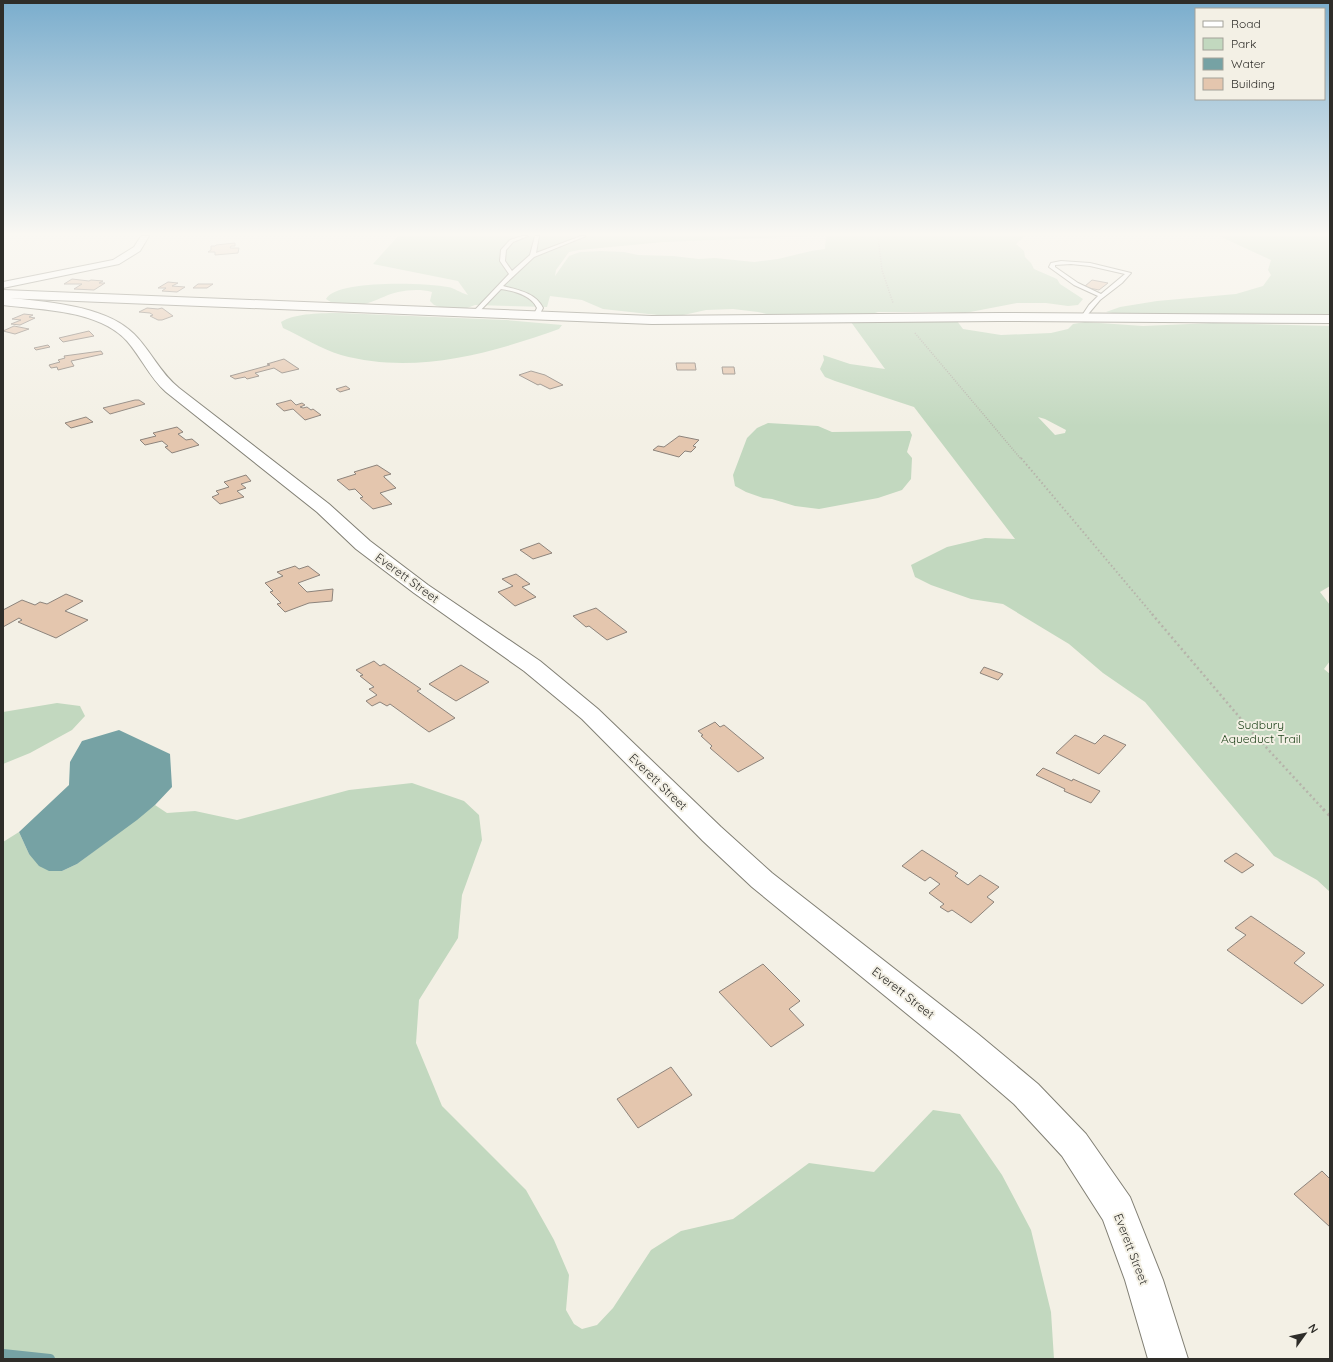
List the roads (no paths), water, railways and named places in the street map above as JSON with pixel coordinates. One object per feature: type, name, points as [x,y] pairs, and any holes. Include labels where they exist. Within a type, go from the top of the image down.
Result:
[{"type":"main road","points":[[36,300],[652,320],[1084,317],[1330,319]]},
{"type":"main road","name":"Everett Street","points":[[3,301],[44,301],[97,317],[112,323],[123,330],[159,378],[179,396],[323,508],[363,545],[421,589],[532,666],[590,714],[712,834],[762,880],[967,1044],[1026,1094],[1074,1145],[1117,1210],[1144,1280],[1168,1359]]},
{"type":"lane","points":[[474,314],[487,300]]},
{"type":"lane","points":[[532,300],[537,302],[540,308],[536,316]]},
{"type":"lane","points":[[1084,317],[1098,300]]},
{"type":"water","points":[[119,730],[170,754],[172,787],[155,805],[137,820],[77,864],[62,871],[49,871],[39,866],[29,854],[19,832],[69,785],[70,762],[82,741]]},
{"type":"waterway","points":[[3,1354],[50,1359]]},
{"type":"park label","name":"Sudbury Aqueduct Trail","points":[[1261,732]]}]
